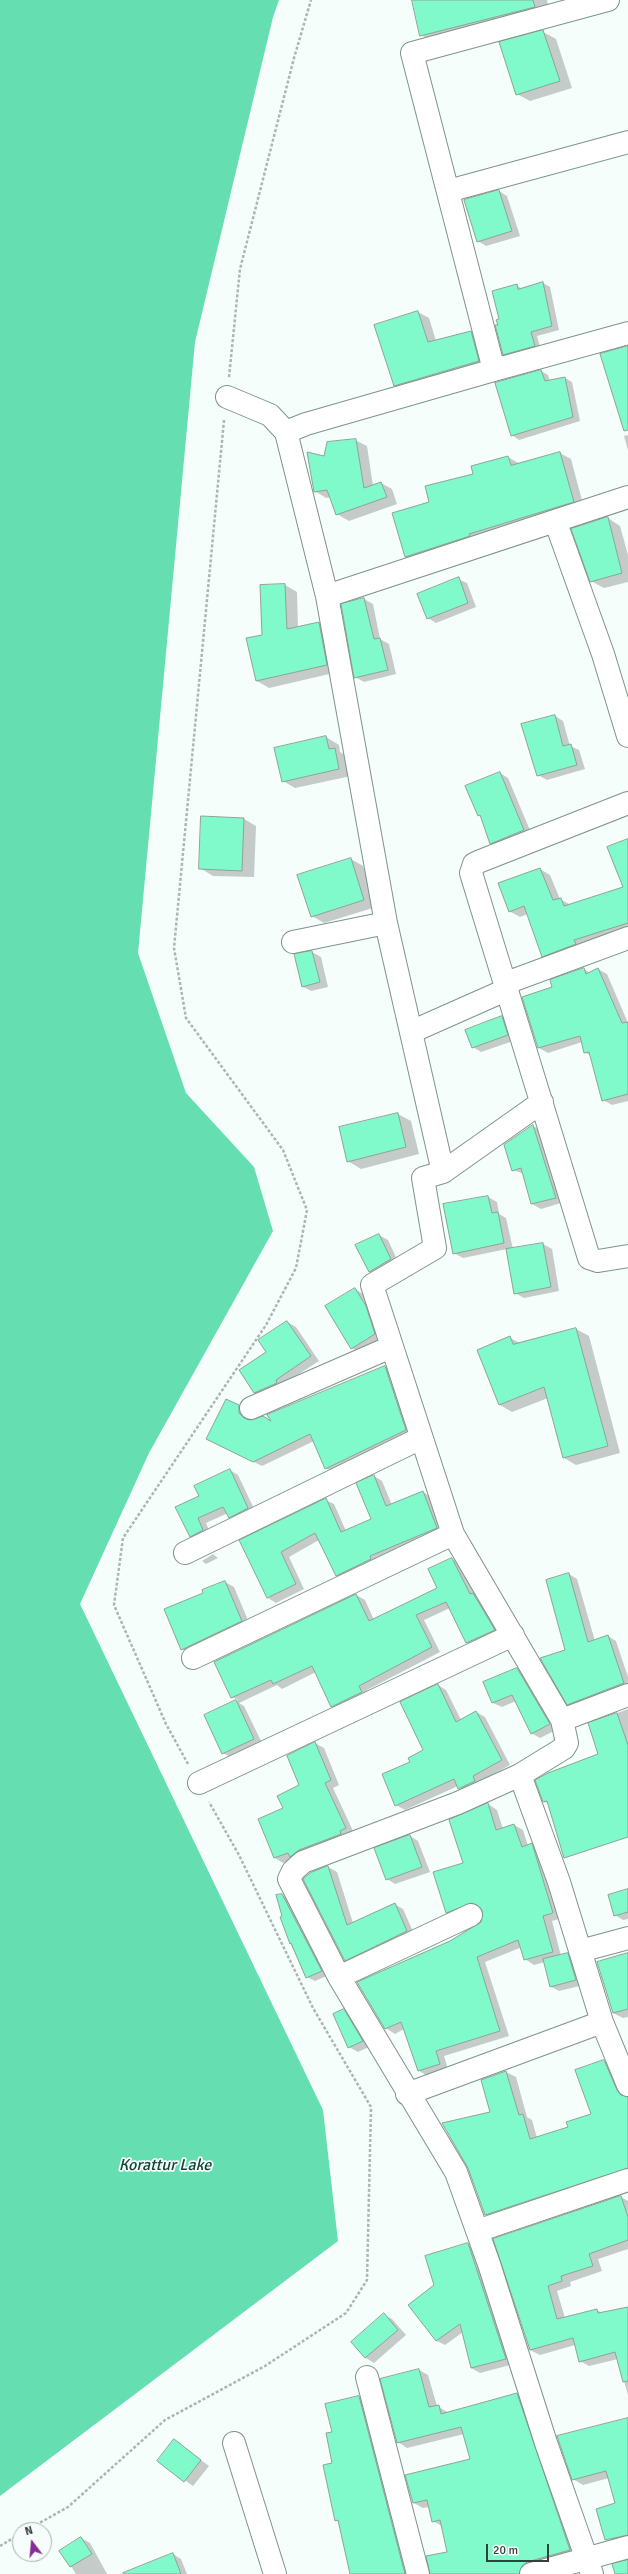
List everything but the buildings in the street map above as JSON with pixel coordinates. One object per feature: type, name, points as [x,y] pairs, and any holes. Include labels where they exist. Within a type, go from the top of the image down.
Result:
[{"type":"street","points":[[494,370],[412,53],[608,0]]},
{"type":"street","points":[[448,191],[628,142]]},
{"type":"street","points":[[286,432],[349,411],[628,333]]},
{"type":"street","points":[[227,397],[270,415],[286,432],[327,596],[386,923],[444,1172]]},
{"type":"street","points":[[327,596],[556,523],[628,497]]},
{"type":"street","points":[[556,523],[603,654],[628,736]]},
{"type":"street","points":[[628,803],[474,864],[471,873],[507,986],[589,1258],[598,1261],[628,1256]]},
{"type":"street","points":[[293,942],[386,923]]},
{"type":"street","points":[[411,1032],[507,986],[628,938]]},
{"type":"street","points":[[542,1102],[444,1172],[422,1178],[435,1248],[372,1285],[453,1534],[562,1720],[567,1737],[564,1748],[520,1775],[458,1803],[314,1858],[293,1871],[289,1879],[339,1977],[407,2094],[456,2172],[477,2231],[546,2442],[590,2566]]},
{"type":"street","points":[[251,1408],[391,1347]]},
{"type":"street","points":[[185,1553],[421,1438]]},
{"type":"street","points":[[193,1658],[453,1534]]},
{"type":"street","points":[[199,1783],[513,1635]]},
{"type":"street","points":[[562,1720],[628,1695]]},
{"type":"street","points":[[520,1775],[558,1882],[602,2022],[628,2085]]},
{"type":"street","points":[[339,1977],[471,1915]]},
{"type":"street","points":[[580,1952],[628,1938]]},
{"type":"street","points":[[407,2094],[602,2022]]},
{"type":"street","points":[[477,2231],[628,2180]]},
{"type":"street","points":[[367,2377],[418,2574]]},
{"type":"street","points":[[234,2443],[275,2574]]},
{"type":"street","points":[[530,2574],[590,2566],[628,2547]]},
{"type":"path","points":[[42,2522],[68,2507],[165,2420],[265,2366],[346,2313],[367,2280],[371,2107],[313,2008],[239,1855],[166,1724],[114,1605],[123,1538],[266,1325],[296,1268],[306,1210],[283,1150],[186,1018],[174,948],[240,270],[294,58],[311,0]]},
{"type":"path","points":[[0,2546],[12,2539]]},
{"type":"water","name":"Korattur Lake","points":[[0,0],[279,0],[273,17],[195,342],[138,953],[186,1093],[254,1167],[273,1231],[149,1453],[80,1604],[323,2110],[338,2241],[0,2496]]}]
